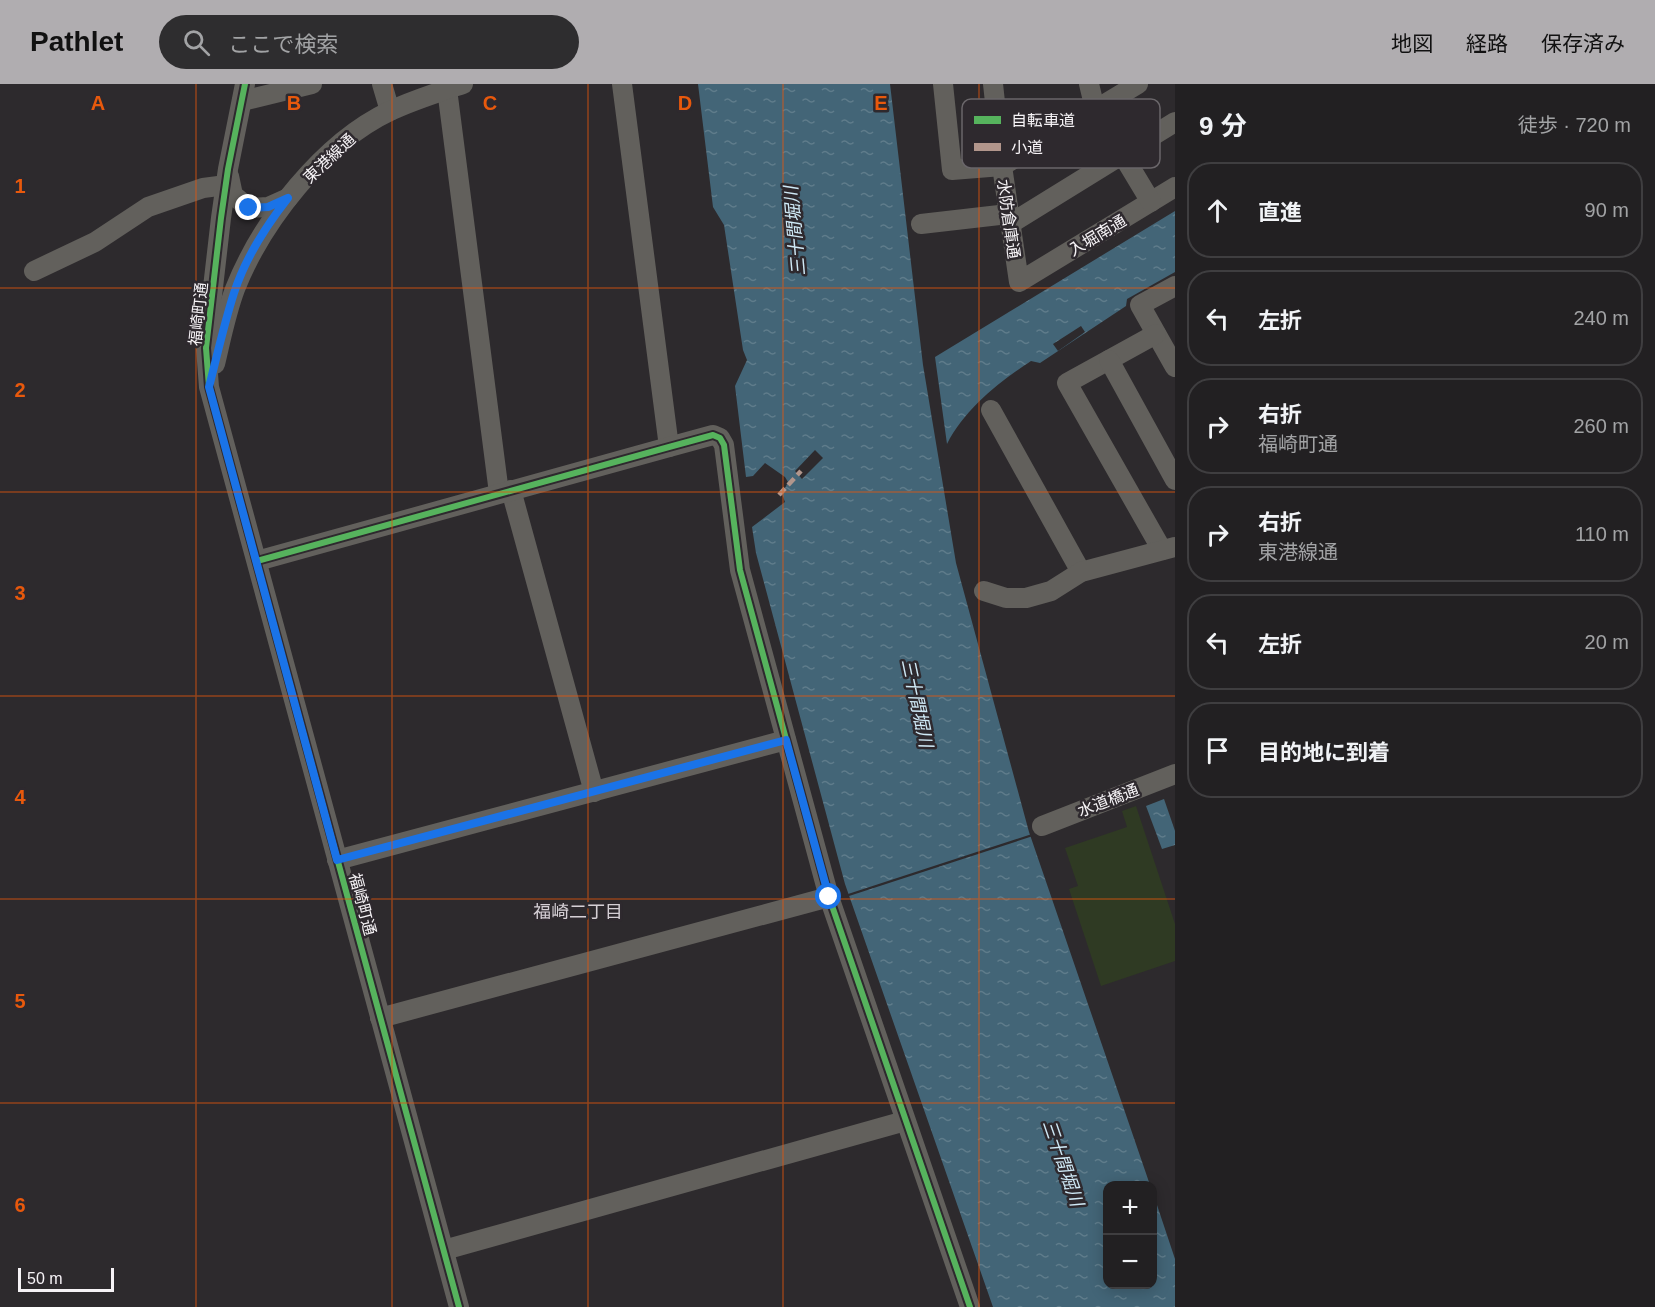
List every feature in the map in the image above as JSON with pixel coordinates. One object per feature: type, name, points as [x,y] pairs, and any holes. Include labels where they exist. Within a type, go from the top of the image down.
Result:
[{"type":"street","points":[[243,92],[312,84]]},
{"type":"street","points":[[382,84],[390,111]]},
{"type":"street","points":[[622,84],[669,447]]},
{"type":"street","points":[[943,84],[952,171],[982,168]]},
{"type":"street","name":"水防倉庫通","points":[[993,84],[995,99]]},
{"type":"street","points":[[1089,84],[1093,99]]},
{"type":"street","points":[[1112,99],[1138,84]]},
{"type":"street","points":[[455,87],[505,492],[594,792]]},
{"type":"street","name":"東港線通","points":[[209,387],[240,277],[273,218],[288,198],[324,159],[352,135],[390,111],[455,87]]},
{"type":"street","name":"福崎町通","points":[[243,92],[227,177],[206,348],[209,387],[459,1307]]},
{"type":"street","points":[[1160,131],[1175,122]]},
{"type":"street","name":"水防倉庫通","points":[[1002,168],[1019,282]]},
{"type":"street","points":[[921,224],[1009,219],[1098,168]]},
{"type":"street","points":[[1131,168],[1151,202]]},
{"type":"street","points":[[34,271],[95,242],[148,207],[227,177],[233,195],[249,208],[268,207],[288,198]]},
{"type":"street","name":"入堀南通","points":[[1019,282],[1175,187]]},
{"type":"street","points":[[1173,358],[1140,305],[1175,286]]},
{"type":"street","points":[[984,591],[1006,598],[1026,598],[1051,591],[1081,572],[1169,548],[1067,383],[1156,334]]},
{"type":"street","points":[[1109,360],[1175,480]]},
{"type":"street","points":[[992,410],[1081,572]]},
{"type":"street","points":[[257,561],[713,435],[720,438],[724,445],[740,570],[829,897],[970,1307]]},
{"type":"street","points":[[337,860],[786,740]]},
{"type":"street","name":"水道橋通","points":[[1041,826],[1175,774]]},
{"type":"street","points":[[380,1018],[829,897]]},
{"type":"street","points":[[444,1250],[905,1121]]},
{"type":"green space","points":[[1136,806],[1175,924],[1175,961],[1101,986],[1069,889],[1078,886],[1065,848],[1127,827],[1122,811]]},
{"type":"water","name":"三十間堀川","points":[[698,84],[890,84],[923,365],[956,563],[1029,832],[1149,1181],[1103,1181],[1103,1289],[1157,1289],[1157,1205],[1175,1259],[1175,1307],[993,1307],[845,884],[756,553],[752,527],[785,502],[782,494],[788,482],[785,477],[765,463],[753,476],[746,477],[735,386],[747,360],[743,350],[724,225],[713,207]]},
{"type":"water","points":[[1175,211],[1175,272],[1127,299],[1126,306],[1040,363],[1031,361],[1007,378],[963,419],[947,444],[935,357]]},
{"type":"water","points":[[1164,799],[1175,831],[1175,845],[1162,849],[1146,806]]},
{"type":"pier","points":[[1081,326],[1085,332],[1058,351],[1053,344]]},
{"type":"pier","points":[[815,450],[823,458],[802,479],[795,471]]},
{"type":"pier","points":[[1032,834],[1033,836],[846,897],[845,895]]},
{"type":"marked path","points":[[779,495],[801,471]]},
{"type":"cycle path","points":[[245,84],[221,218],[206,348],[209,387],[459,1307]]},
{"type":"cycle path","points":[[257,561],[713,435],[720,438],[724,445],[740,570],[829,897],[970,1307]]},
{"type":"district","name":"福崎二丁目","points":[[578,912]]},
{"type":"route","points":[[249,208],[268,207],[288,198],[258,243],[234,292],[209,387],[337,860],[786,740],[829,897]]}]
